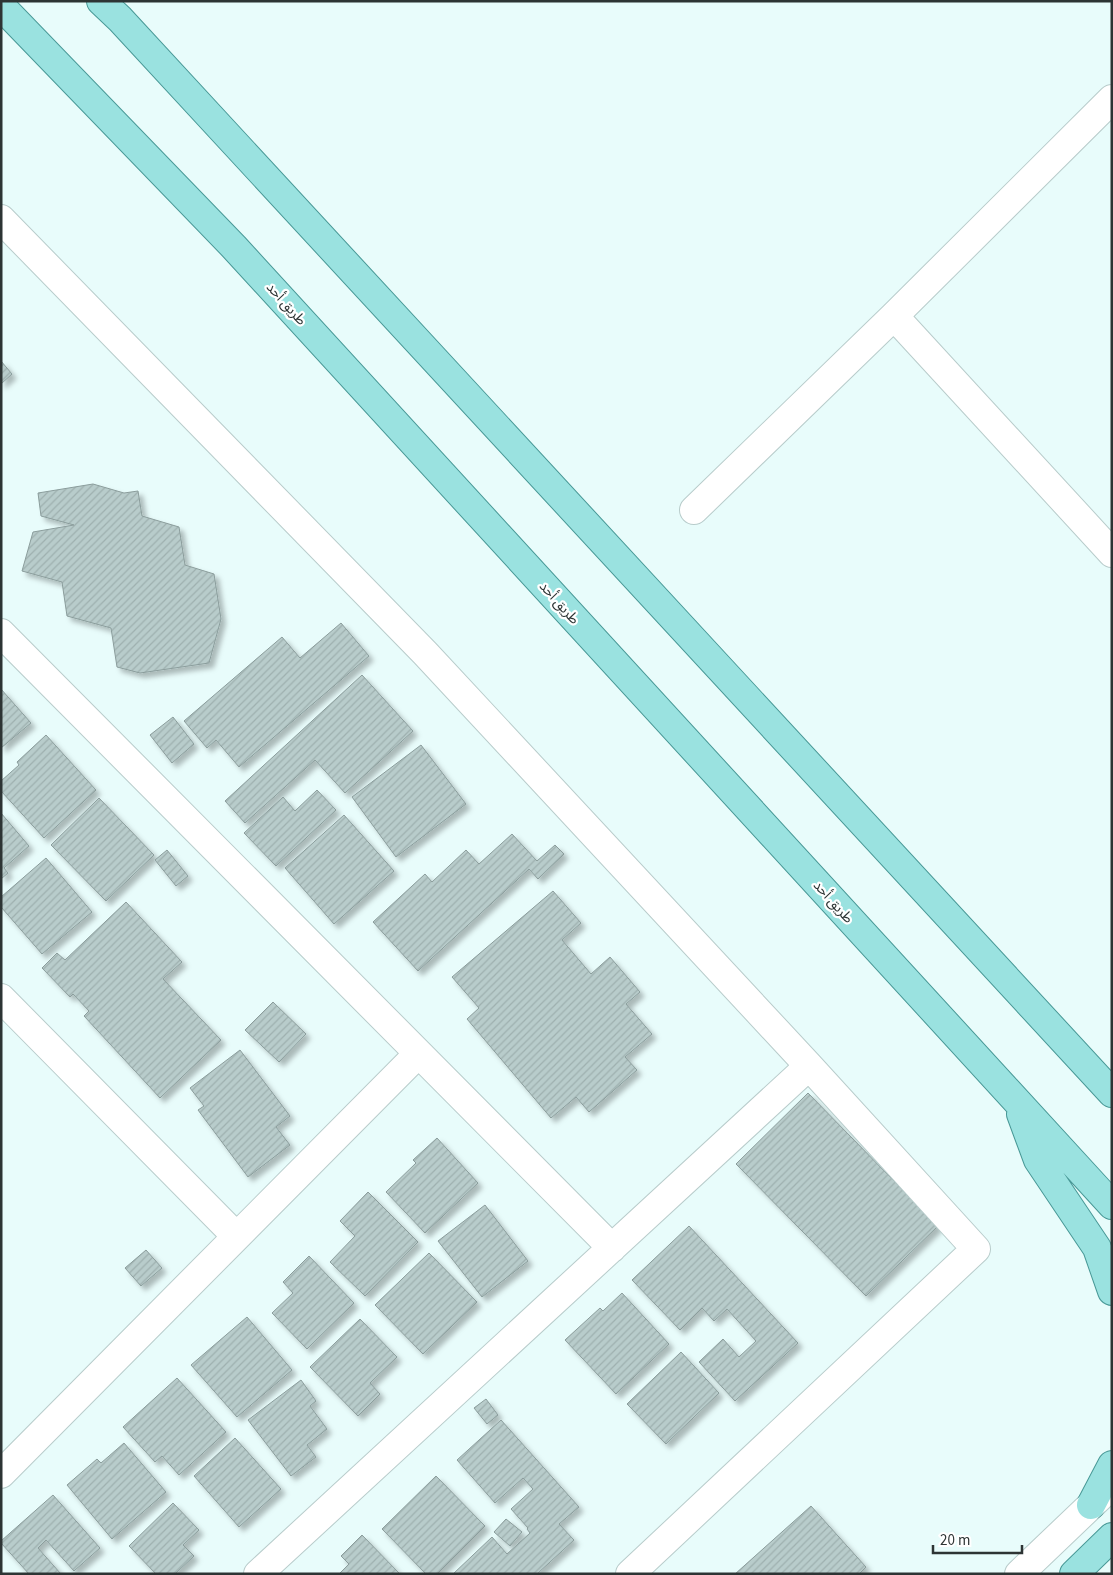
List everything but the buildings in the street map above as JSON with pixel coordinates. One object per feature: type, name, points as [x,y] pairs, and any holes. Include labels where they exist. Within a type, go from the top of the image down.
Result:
[{"type":"main road","name":"طريق أحد","points":[[1,6],[234,247],[1112,1205]]},
{"type":"main road","points":[[115,7],[1112,1093]]},
{"type":"main road","points":[[1016,1101],[1038,1160],[1097,1248],[1112,1291]]},
{"type":"main road","points":[[1091,1505],[1112,1465]]},
{"type":"main road","points":[[1074,1574],[1112,1537]]},
{"type":"street","points":[[694,510],[894,316],[1112,99]]},
{"type":"street","points":[[1,219],[425,653],[809,1066],[976,1250],[630,1574]]},
{"type":"street","points":[[894,316],[1111,551]]},
{"type":"street","points":[[1,633],[612,1248]]},
{"type":"street","points":[[1,998],[236,1236]]},
{"type":"street","points":[[1,1474],[418,1054]]},
{"type":"street","points":[[258,1574],[809,1066]]},
{"type":"street","points":[[1019,1574],[1112,1485]]}]
